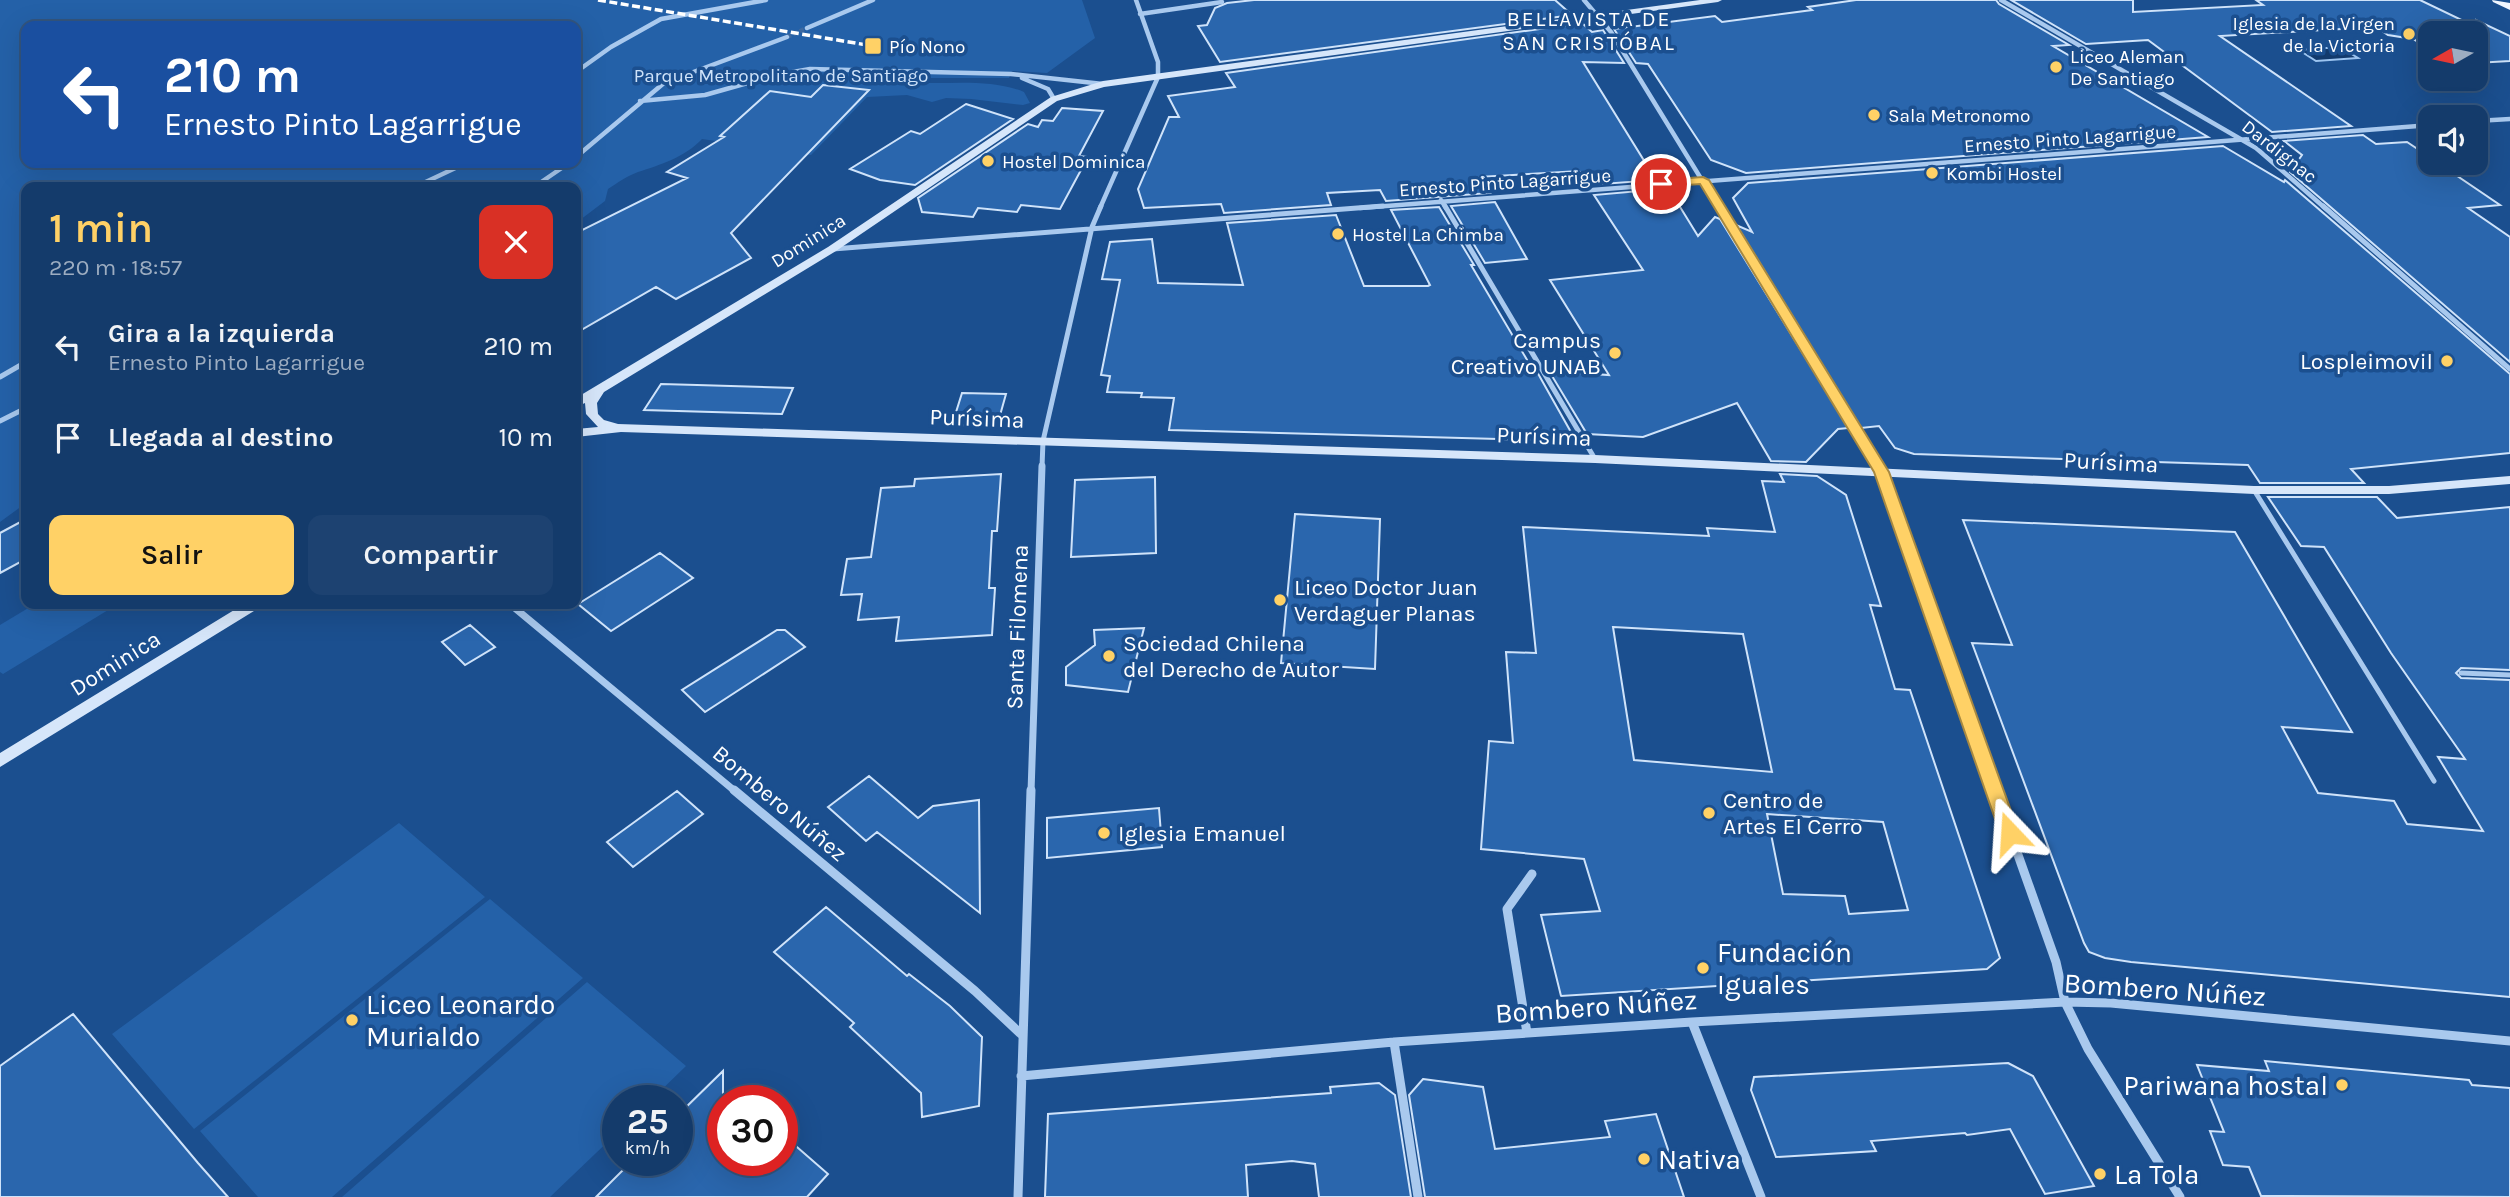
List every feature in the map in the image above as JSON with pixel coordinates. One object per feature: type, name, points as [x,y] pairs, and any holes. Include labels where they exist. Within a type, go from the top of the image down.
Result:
[{"type":"main road","points":[[1054,99],[1103,84],[1718,0]]},
{"type":"main road","points":[[2497,0],[2510,7]]},
{"type":"main road","name":"Dominica","points":[[581,400],[832,249],[1054,99]]},
{"type":"main road","points":[[605,385],[589,404],[590,413],[596,421],[621,428]]},
{"type":"main road","name":"Purísima","points":[[581,432],[621,428],[1595,459],[2254,490],[2389,490],[2510,480]]},
{"type":"main road","name":"Dominica","points":[[0,761],[246,609]]},
{"type":"street","points":[[581,68],[611,47],[661,19],[766,0]]},
{"type":"street","points":[[807,28],[873,0]]},
{"type":"street","points":[[1136,0],[1158,62],[1158,77]]},
{"type":"street","points":[[1584,0],[1600,17],[1703,180],[1882,472],[2056,962],[2065,1003],[2088,1049],[2180,1197]]},
{"type":"street","name":"Dardignac","points":[[2001,0],[2243,139],[2510,369]]},
{"type":"street","points":[[1140,14],[1222,2]]},
{"type":"street","points":[[581,153],[664,83],[787,37]]},
{"type":"street","points":[[640,101],[705,95],[776,75],[810,69],[1011,74],[1103,84]]},
{"type":"street","points":[[1011,74],[1048,89],[1054,99]]},
{"type":"street","name":"Santa Filomena","points":[[1018,1197],[1043,441],[1092,227],[1158,77]]},
{"type":"street","points":[[2488,120],[2510,119]]},
{"type":"street","name":"Ernesto Pinto Lagarrigue","points":[[832,249],[2418,126]]},
{"type":"street","points":[[426,182],[455,168]]},
{"type":"street","points":[[541,182],[562,168]]},
{"type":"street","points":[[1441,201],[1595,459]]},
{"type":"street","points":[[0,377],[21,365]]},
{"type":"street","points":[[0,421],[21,410]]},
{"type":"street","name":"Bombero Núñez","points":[[516,609],[975,991],[1022,1035]]},
{"type":"street","points":[[1527,1033],[1507,909],[1532,874]]},
{"type":"street","name":"Bombero Núñez","points":[[1021,1076],[1394,1042],[1692,1022],[2065,1003],[2111,1003],[2510,1041]]},
{"type":"street","points":[[1692,1022],[1761,1197]]},
{"type":"street","points":[[1394,1042],[1418,1197]]},
{"type":"lane","points":[[2254,490],[2434,781]]},
{"type":"lane","points":[[2461,673],[2510,675]]},
{"type":"green space","name":"Parque Metropolitano de Santiago","points":[[0,0],[1082,0],[1095,38],[1047,73],[1012,71],[1009,78],[885,78],[920,83],[990,84],[1024,92],[1030,103],[1023,105],[946,98],[932,102],[907,95],[867,97],[811,155],[702,139],[680,156],[634,174],[611,187],[605,201],[581,219],[581,182],[21,182],[21,507],[0,522]]},
{"type":"green space","points":[[27,609],[110,609],[3,674],[0,672],[0,625]]},
{"type":"green space","points":[[399,823],[485,897],[194,1129],[112,1034]]},
{"type":"green space","points":[[490,899],[583,978],[332,1197],[258,1197],[200,1131]]},
{"type":"green space","points":[[587,982],[686,1066],[666,1085],[602,1085],[602,1147],[550,1197],[342,1197]]},
{"type":"shaded area","points":[[2340,47],[2358,58],[2316,61],[2299,50]]},
{"type":"building","points":[[1254,0],[1555,0],[1572,15],[1220,62],[1198,26],[1207,25],[1215,8],[1227,3]]},
{"type":"building","points":[[1856,0],[1996,0],[2069,45],[2053,46],[2208,137],[1746,173],[1711,160],[1648,64],[1636,63],[1614,29],[1715,16],[1722,22],[1812,10],[1808,7]]},
{"type":"building","points":[[2011,0],[2133,0],[2133,12],[2263,5],[2256,0],[2420,0],[2464,21],[2418,21],[2418,42],[2388,35],[2376,27],[2220,36],[2351,126],[2272,132],[2148,40],[2086,44]]},
{"type":"building","points":[[1582,23],[1592,32],[1603,30],[1624,63],[1583,62],[1656,180],[1589,185],[1579,171],[1480,177],[1490,193],[1386,201],[1380,190],[1327,193],[1331,205],[1224,213],[1221,204],[1144,208],[1138,189],[1169,117],[1179,117],[1168,96],[1235,87],[1226,73]]},
{"type":"building","points":[[2488,26],[2510,36],[2510,61],[2488,62]]},
{"type":"building","points":[[823,85],[869,90],[731,233],[751,258],[676,299],[656,287],[581,330],[581,231],[687,178],[667,172],[724,137],[720,136],[770,91],[811,97]]},
{"type":"building","points":[[966,104],[1013,119],[915,185],[880,180],[850,169],[911,131],[920,134]]},
{"type":"building","points":[[1062,108],[1103,111],[1079,156],[1088,157],[1060,209],[1021,205],[1017,212],[978,208],[973,217],[922,212],[918,198],[1028,124],[1038,127],[1042,120],[1053,121]]},
{"type":"building","points":[[2363,135],[2376,144],[2407,142],[2418,149],[2418,175],[2456,175],[2500,205],[2468,208],[2510,237],[2510,362],[2290,172],[2302,155],[2284,141]]},
{"type":"building","points":[[2223,146],[2284,182],[2285,180],[2510,374],[2510,453],[2351,469],[2364,483],[2260,483],[2248,465],[1914,454],[1895,448],[1879,426],[1861,428],[1736,225],[1752,232],[1733,198],[1748,183]]},
{"type":"building","points":[[1662,189],[1667,198],[1677,202],[1698,236],[1715,217],[1720,219],[1849,428],[1838,429],[1806,462],[1771,461],[1737,403],[1643,437],[1587,434],[1549,371],[1609,375],[1550,280],[1643,270],[1594,195]]},
{"type":"building","points":[[1495,202],[1527,259],[1485,263],[1451,206]]},
{"type":"building","points":[[1439,207],[1576,441],[1169,430],[1174,398],[1141,397],[1142,393],[1107,392],[1110,376],[1101,375],[1120,280],[1102,279],[1110,242],[1152,239],[1158,283],[1243,285],[1227,223],[1336,215],[1364,286],[1428,286],[1430,285],[1391,210]]},
{"type":"building","points":[[661,384],[793,388],[782,414],[644,410]]},
{"type":"building","points":[[962,393],[1006,394],[997,426],[952,425]]},
{"type":"building","points":[[1001,474],[997,531],[992,531],[989,588],[995,588],[992,635],[896,641],[899,617],[858,620],[862,594],[841,595],[847,559],[871,557],[881,488],[914,486],[915,479]]},
{"type":"building","points":[[1780,474],[1817,476],[1846,495],[1881,606],[1870,605],[1895,689],[1910,690],[2000,958],[1987,969],[1561,996],[1541,915],[1600,911],[1584,859],[1481,849],[1489,741],[1513,743],[1506,652],[1536,653],[1523,527],[1709,536],[1707,528],[1775,532],[1762,481],[1784,482]],"holes":[[[1613,627],[1743,634],[1772,772],[1634,760]],[[1767,814],[1883,822],[1908,910],[1849,914],[1845,896],[1783,894]]]},
{"type":"building","points":[[1155,477],[1156,553],[1071,557],[1075,480]]},
{"type":"building","points":[[2268,497],[2377,497],[2397,518],[2510,507],[2510,670],[2461,668],[2456,673],[2461,678],[2510,680],[2510,997],[2131,962],[2105,958],[2089,952],[2084,943],[1972,643],[2012,645],[1963,520],[2235,532],[2352,732],[2282,727],[2318,793],[2394,801],[2407,824],[2483,831],[2438,757],[2465,759],[2391,653],[2324,547],[2301,546]]},
{"type":"building","points":[[1295,514],[1380,519],[1375,669],[1281,663]]},
{"type":"building","points":[[21,522],[21,562],[0,573],[0,533]]},
{"type":"building","points":[[660,553],[693,578],[611,631],[581,606],[581,602]]},
{"type":"building","points":[[470,625],[495,647],[465,665],[442,642]]},
{"type":"building","name":"Sociedad Chilena del Derecho de Autor","points":[[1144,628],[1128,692],[1066,685],[1066,667],[1095,645],[1094,630]]},
{"type":"building","points":[[777,630],[785,630],[805,647],[705,712],[682,690]]},
{"type":"building","points":[[869,776],[918,818],[933,806],[979,800],[980,913],[877,832],[866,841],[828,807]]},
{"type":"building","points":[[677,791],[703,814],[633,867],[607,842]]},
{"type":"building","name":"Iglesia Emanuel","points":[[1159,808],[1162,847],[1047,858],[1047,818]]},
{"type":"building","points":[[826,907],[907,976],[909,974],[950,1006],[982,1037],[979,1106],[922,1117],[921,1093],[850,1027],[854,1023],[774,952]]},
{"type":"building","points":[[73,1014],[228,1197],[0,1197],[0,1066]]},
{"type":"building","points":[[2265,1061],[2469,1080],[2472,1085],[2510,1088],[2510,1197],[2261,1196],[2249,1167],[2223,1165],[2210,1131],[2224,1132],[2197,1065],[2269,1071]]},
{"type":"building","points":[[2008,1063],[2033,1076],[2094,1186],[2045,1194],[2010,1129],[1967,1135],[1965,1133],[1871,1141],[1876,1151],[1776,1157],[1751,1090],[1754,1077]]},
{"type":"building","points":[[723,1071],[723,1085],[709,1085]]},
{"type":"building","points":[[1423,1079],[1483,1087],[1495,1149],[1610,1137],[1605,1121],[1656,1114],[1684,1197],[1425,1197],[1409,1095]]},
{"type":"building","points":[[1379,1083],[1395,1095],[1411,1197],[1319,1197],[1315,1164],[1292,1161],[1246,1165],[1248,1197],[1045,1197],[1048,1114],[1331,1093],[1330,1087]]},
{"type":"building","points":[[707,1087],[707,1176],[798,1176],[798,1148],[828,1174],[807,1197],[596,1197],[617,1176],[693,1176],[693,1100]]},
{"type":"tunnel","points":[[787,37],[807,28]]},
{"type":"railway","points":[[598,0],[873,46]]},
{"type":"place","name":"Iglesia de la Virgen de la Victoria","points":[[2409,34]]},
{"type":"place","name":"Pío Nono","points":[[873,46]]},
{"type":"place","name":"Liceo Aleman De Santiago","points":[[2056,67]]},
{"type":"place","name":"Sala Metronomo","points":[[1874,115]]},
{"type":"place","name":"Hostel Dominica","points":[[988,161]]},
{"type":"place","name":"Kombi Hostel","points":[[1932,173]]},
{"type":"place","name":"Hostel La Chimba","points":[[1338,234]]},
{"type":"place","name":"Campus Creativo UNAB","points":[[1615,353]]},
{"type":"place","name":"Lospleimovil","points":[[2447,361]]},
{"type":"place","name":"Liceo Doctor Juan Verdaguer Planas","points":[[1280,600]]},
{"type":"place","name":"Sociedad Chilena del Derecho de Autor","points":[[1109,656]]},
{"type":"place","name":"Centro de Artes El Cerro","points":[[1709,813]]},
{"type":"place","name":"Iglesia Emanuel","points":[[1104,833]]},
{"type":"place","name":"Fundación Iguales","points":[[1703,968]]},
{"type":"place","name":"Liceo Leonardo Murialdo","points":[[352,1020]]},
{"type":"place","name":"Pariwana hostal","points":[[2342,1085]]},
{"type":"place","name":"Nativa","points":[[1644,1159]]},
{"type":"place","name":"La Tola","points":[[2100,1174]]},
{"type":"district","name":"BELLAVISTA DE SAN CRISTÓBAL","points":[[1589,31]]},
{"type":"route","points":[[1661,184],[1703,180],[1882,472],[2010,833]]}]
